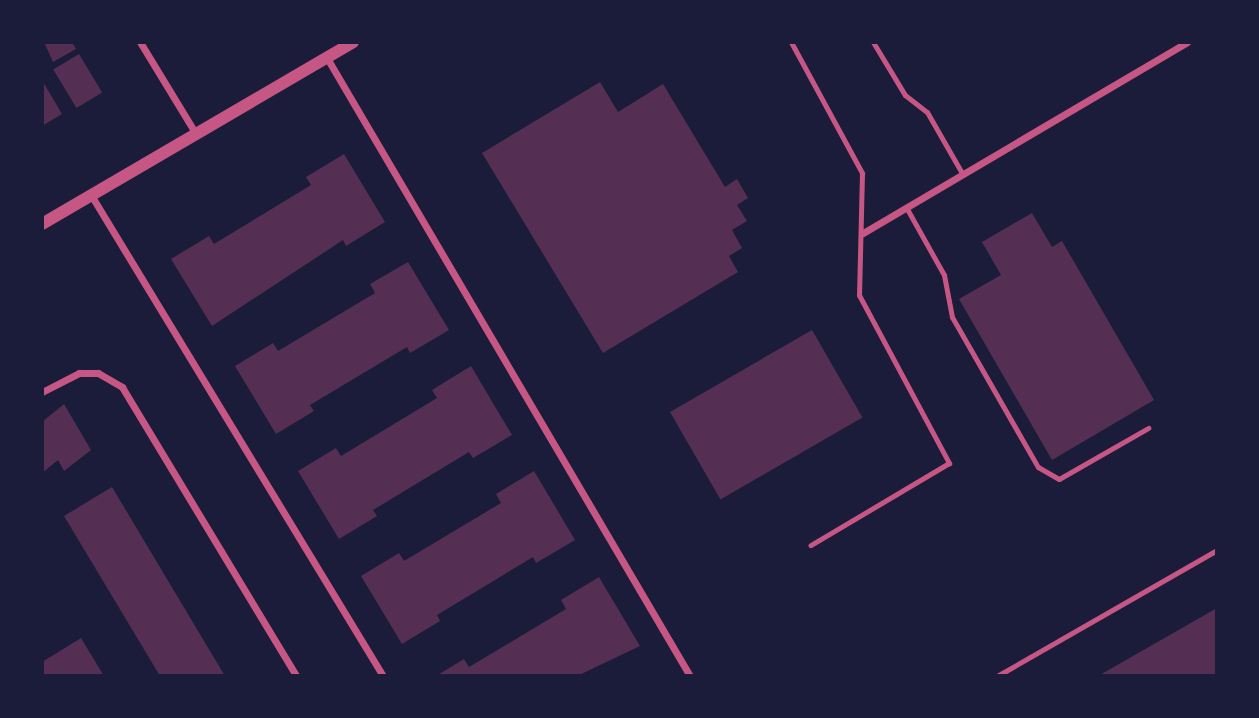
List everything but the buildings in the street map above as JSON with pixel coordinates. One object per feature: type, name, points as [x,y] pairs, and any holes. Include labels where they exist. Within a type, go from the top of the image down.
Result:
[{"type":"street","points":[[140,42],[196,134]]},
{"type":"street","points":[[42,224],[353,42]]},
{"type":"street","points":[[863,233],[1187,42]]},
{"type":"street","points":[[327,58],[690,676]]},
{"type":"street","points":[[91,195],[383,676]]},
{"type":"street","points":[[42,392],[79,373],[98,373],[122,387],[296,676]]},
{"type":"lane","points":[[791,42],[862,173],[863,233],[859,295],[949,463],[811,545]]},
{"type":"lane","points":[[873,42],[905,95],[927,112],[962,173]]},
{"type":"lane","points":[[906,207],[944,275],[952,317],[1038,467],[1059,479],[1149,428]]},
{"type":"lane","points":[[997,676],[1217,550]]}]
